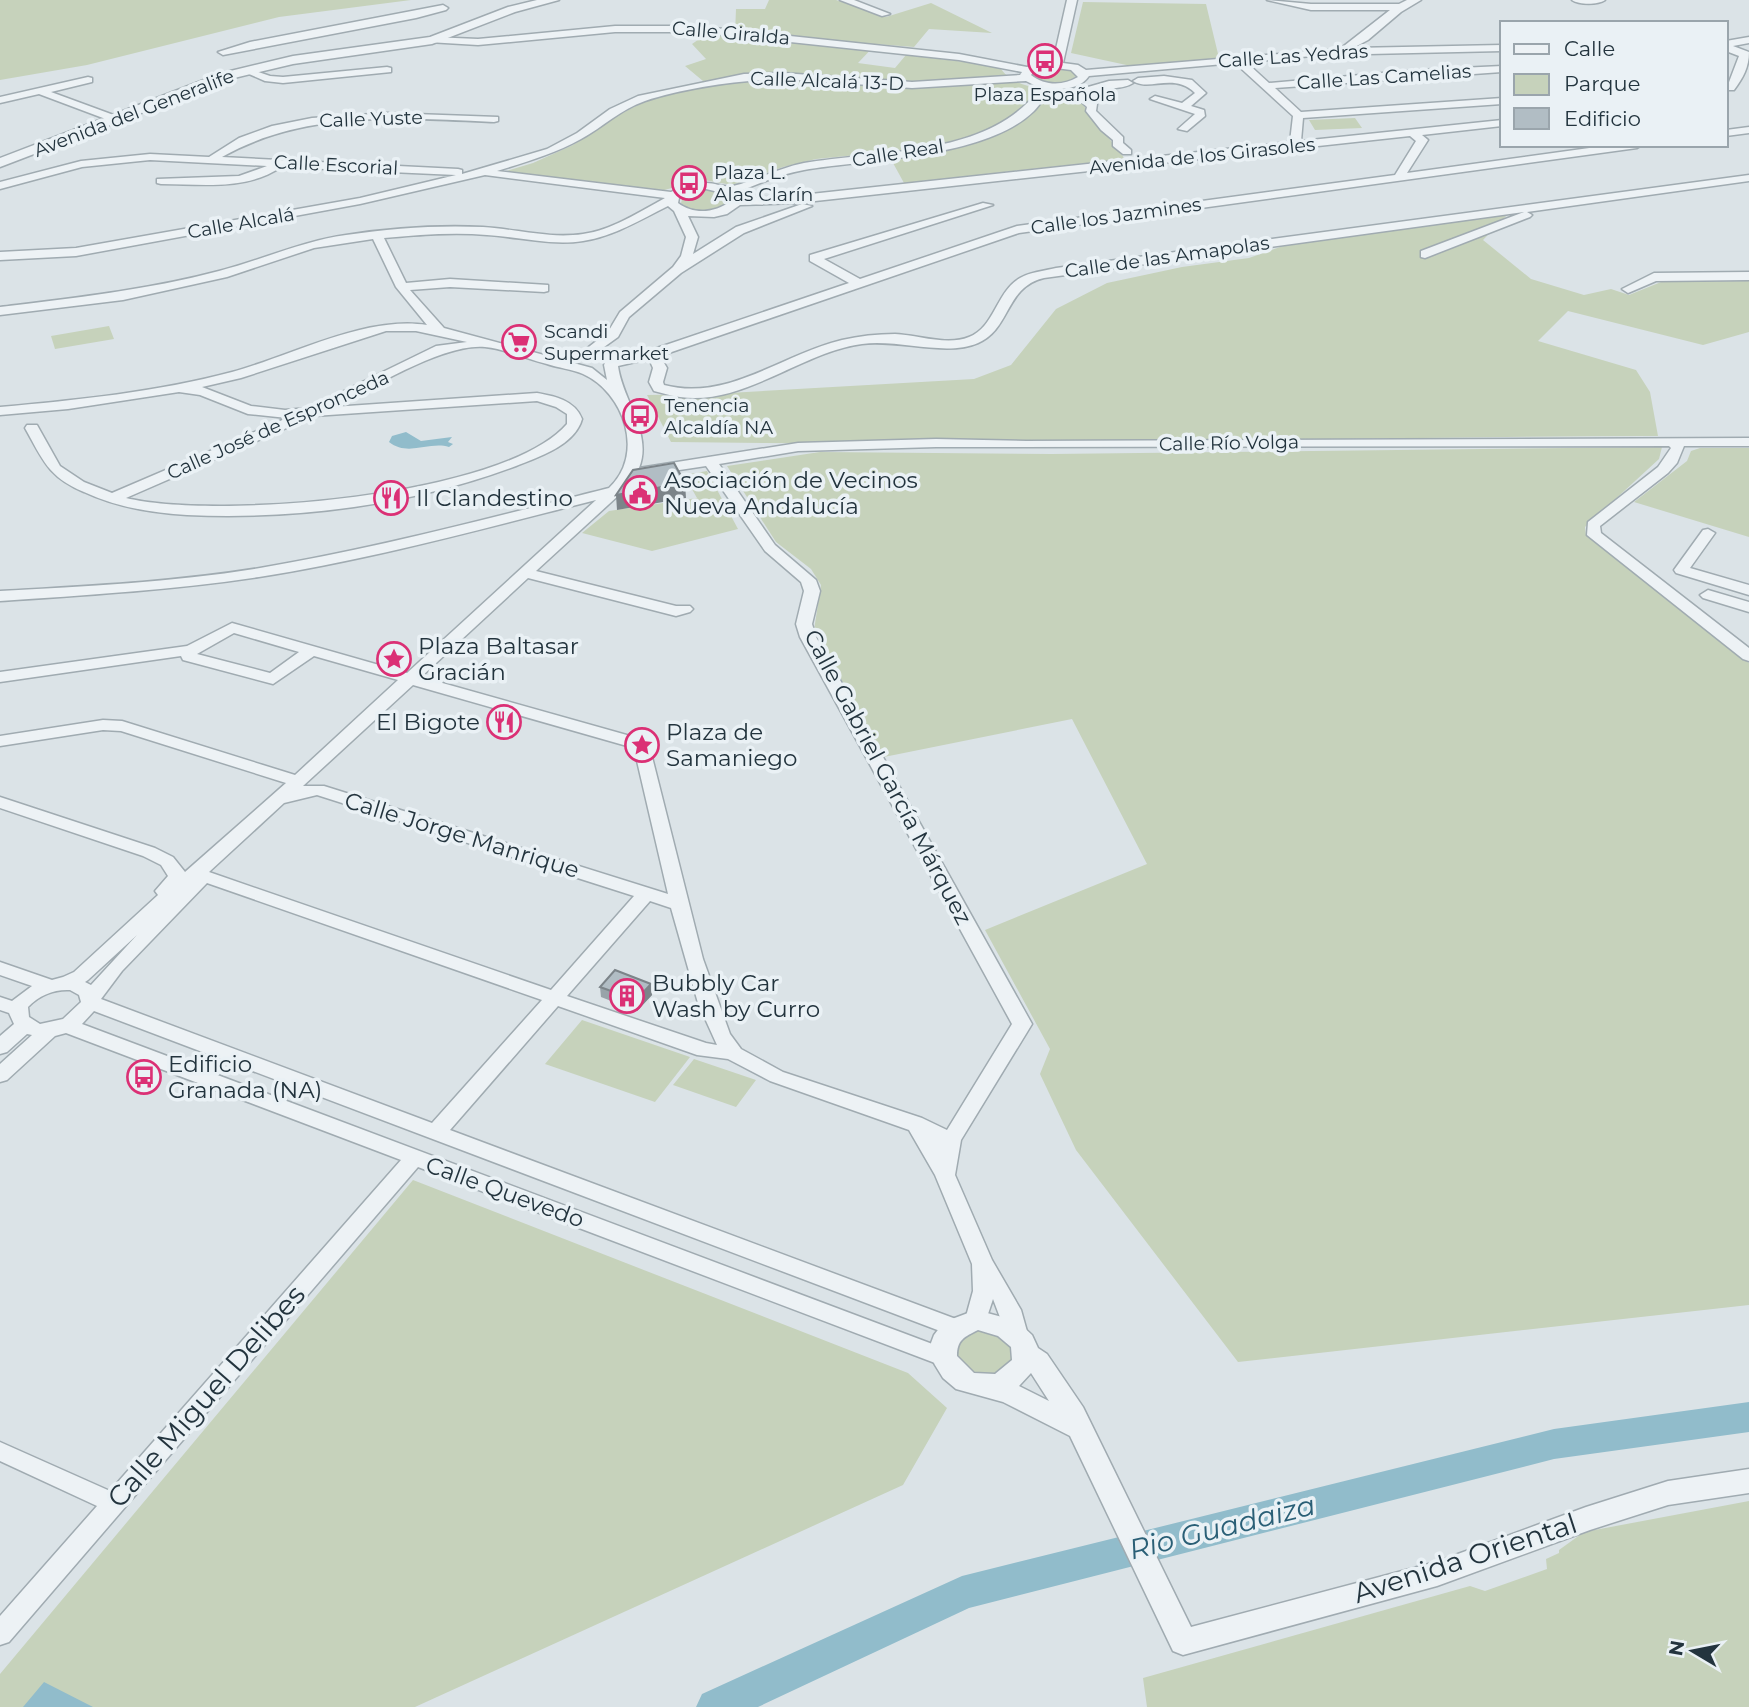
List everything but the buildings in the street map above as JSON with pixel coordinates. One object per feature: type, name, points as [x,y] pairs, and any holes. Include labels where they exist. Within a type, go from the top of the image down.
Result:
[{"type":"street","name":"Avenida del Generalife","points":[[0,163],[226,76],[293,60],[436,39],[512,9],[554,0]]},
{"type":"street","points":[[845,0],[886,14]]},
{"type":"street","points":[[1058,64],[1072,0]]},
{"type":"street","points":[[1272,0],[1311,7],[1400,7]]},
{"type":"street","points":[[1329,52],[1357,44],[1400,7],[1416,0]]},
{"type":"street","points":[[1577,0],[1600,0]]},
{"type":"street","points":[[223,52],[292,35],[393,21],[443,8]]},
{"type":"street","points":[[1364,8],[1389,16]]},
{"type":"street","points":[[393,21],[421,26],[436,39]]},
{"type":"street","name":"Calle Giralda","points":[[436,39],[478,42],[615,29],[696,29],[959,57],[1027,74]]},
{"type":"street","points":[[1728,44],[1732,41],[1749,40]]},
{"type":"street","points":[[1357,44],[1380,50]]},
{"type":"street","points":[[1728,47],[1747,55],[1738,76],[1728,88]]},
{"type":"street","name":"Calle Las Yedras","points":[[1084,74],[1329,52],[1500,48]]},
{"type":"street","name":"Calle Las Camelias","points":[[1238,60],[1298,115],[1500,101]]},
{"type":"street","points":[[1058,64],[1074,67],[1084,74],[1079,82],[1047,86],[1027,74],[1040,65],[1058,64]]},
{"type":"street","name":"Calle Las Camelias","points":[[1265,86],[1500,69]]},
{"type":"street","points":[[247,71],[269,79],[283,80],[387,70]]},
{"type":"street","points":[[1122,70],[1132,81]]},
{"type":"street","name":"Calle Alcalá 13-D","points":[[480,173],[551,151],[581,135],[614,111],[642,98],[744,77],[782,76],[912,85],[1027,74]]},
{"type":"street","points":[[1127,152],[1117,144],[1119,139],[1115,133],[1105,128],[1091,111],[1093,106],[1082,97],[1092,87],[1165,79],[1188,82],[1201,93],[1185,106]]},
{"type":"street","points":[[0,100],[88,80]]},
{"type":"street","points":[[1728,88],[1749,83]]},
{"type":"street","name":"Calle Real","points":[[703,214],[722,212],[751,182],[801,167],[915,152],[986,134],[1023,116],[1037,104],[1047,86]]},
{"type":"street","points":[[42,92],[115,119]]},
{"type":"street","points":[[1155,99],[1197,109],[1200,116],[1183,129]]},
{"type":"street","name":"Calle Las Camelias","points":[[1295,146],[1298,115]]},
{"type":"street","name":"Calle Yuste","points":[[213,158],[243,142],[307,122],[354,117],[494,119]]},
{"type":"street","name":"Avenida de los Girasoles","points":[[785,200],[1382,136],[1414,139],[1446,129],[1500,123]]},
{"type":"street","points":[[1728,133],[1749,130]]},
{"type":"street","points":[[1399,177],[1411,159],[1414,139]]},
{"type":"street","name":"Calle los Jazmines","points":[[585,363],[628,361],[653,354],[1017,230],[1622,147]]},
{"type":"street","name":"Calle Escorial","points":[[0,186],[48,172],[112,160],[213,158],[480,173],[676,204]]},
{"type":"street","points":[[1411,159],[1429,169],[1442,171]]},
{"type":"street","points":[[160,181],[247,178],[268,173],[280,162]]},
{"type":"street","name":"Calle Alcalá","points":[[0,256],[76,252],[158,238],[360,201],[480,173]]},
{"type":"street","name":"Calle de las Amapolas","points":[[653,354],[660,368],[656,382],[659,388],[670,393],[705,392],[732,386],[837,345],[895,338],[948,343],[974,340],[990,327],[1015,288],[1025,280],[1056,272],[1749,178]]},
{"type":"street","points":[[676,204],[686,189],[705,186],[734,197]]},
{"type":"street","name":"Avenida de los Girasoles","points":[[613,334],[624,315],[677,270],[740,230],[784,212],[827,200],[902,188]]},
{"type":"street","name":"Avenida de los Girasoles","points":[[734,197],[827,200]]},
{"type":"street","points":[[676,204],[690,228]]},
{"type":"street","points":[[0,311],[123,296],[223,274],[311,246],[377,235],[441,230],[486,231],[544,239],[582,238],[608,232],[655,209],[676,204],[703,214]]},
{"type":"street","points":[[1424,254],[1556,204]]},
{"type":"street","points":[[858,283],[814,258],[987,205]]},
{"type":"street","points":[[677,270],[690,246],[693,220],[703,214]]},
{"type":"street","points":[[377,235],[404,291],[418,313],[441,331],[445,340],[441,349]]},
{"type":"street","points":[[1628,289],[1654,277],[1749,276]]},
{"type":"street","points":[[404,291],[458,283],[544,288]]},
{"type":"street","points":[[385,327],[400,311],[404,291]]},
{"type":"street","points":[[0,413],[179,388],[236,375],[385,327],[441,331],[528,355],[585,363],[617,394]]},
{"type":"street","points":[[0,1075],[58,1028],[79,1019],[115,967],[162,922],[208,868],[615,491],[634,464],[637,448],[617,394],[610,362],[613,334]]},
{"type":"street","points":[[585,363],[613,334]]},
{"type":"street","name":"Calle José de Espronceda","points":[[113,498],[314,411],[441,349],[487,343]]},
{"type":"street","points":[[224,400],[227,385],[236,375]]},
{"type":"street","points":[[0,413],[32,428],[50,464],[60,473],[113,498],[163,509],[211,511],[303,508],[396,496],[480,475],[536,454],[565,435],[574,426],[575,419],[570,410],[562,404],[537,397],[266,413],[248,410],[203,391],[179,388]]},
{"type":"street","points":[[32,428],[68,405]]},
{"type":"street","name":"Calle Río Volga","points":[[710,461],[783,448],[936,443],[1026,445],[1749,442]]},
{"type":"street","points":[[1673,443],[1678,447],[1670,463],[1593,525],[1594,535],[1749,656]]},
{"type":"street","points":[[628,474],[710,461]]},
{"type":"street","name":"Calle Gabriel García Márquez","points":[[710,461],[770,548],[808,580],[812,591],[804,624],[808,637],[1022,1024],[951,1140]]},
{"type":"street","points":[[0,596],[149,587],[261,572],[429,537],[615,491]]},
{"type":"street","points":[[1708,533],[1681,570],[1749,590]]},
{"type":"street","points":[[527,573],[676,611],[685,609]]},
{"type":"street","points":[[1696,614],[1718,581]]},
{"type":"street","points":[[1708,595],[1749,607]]},
{"type":"street","points":[[0,677],[190,650],[206,644],[232,628],[642,745],[679,904],[713,1018],[732,1053]]},
{"type":"street","points":[[190,650],[189,657],[273,679],[312,650]]},
{"type":"street","points":[[0,741],[103,725],[122,726],[298,782]]},
{"type":"street","name":"Calle Jorge Manrique","points":[[278,801],[291,799],[303,791],[318,790],[679,904]]},
{"type":"street","points":[[0,802],[149,852],[168,861],[177,870],[177,877],[144,908],[124,937]]},
{"type":"street","points":[[208,868],[704,1050],[732,1053],[763,1072],[915,1123],[951,1140],[945,1175]]},
{"type":"street","points":[[0,1047],[22,1017],[28,995],[81,976],[176,888],[208,868]]},
{"type":"street","points":[[436,1132],[647,894]]},
{"type":"street","points":[[0,968],[57,984]]},
{"type":"street","name":"Calle Quevedo","points":[[57,984],[82,988],[90,1001],[436,1132],[966,1324]]},
{"type":"street","points":[[0,1003],[22,1017]]},
{"type":"street","name":"Calle Quevedo","points":[[22,1017],[414,1158],[943,1357]]},
{"type":"street","points":[[915,1123],[945,1175],[982,1262],[1010,1310],[1021,1344],[1019,1370],[1002,1382],[980,1385]]},
{"type":"street","name":"Calle Miguel Delibes","points":[[0,1634],[414,1158]]},
{"type":"street","points":[[982,1262],[984,1292],[966,1324],[945,1340],[943,1357],[955,1376],[1011,1394],[1078,1428]]},
{"type":"street","points":[[966,1324],[999,1323],[1038,1361],[1073,1415],[1078,1428]]},
{"type":"street","name":"Avenida Oriental","points":[[1078,1428],[1183,1642],[1437,1574],[1586,1519],[1668,1493],[1749,1481]]},
{"type":"street","points":[[0,1451],[113,1503]]},
{"type":"green space","points":[[0,0],[411,0],[279,17],[87,65],[0,80]]},
{"type":"green space","points":[[769,0],[836,0],[886,17],[931,3],[992,33],[929,29],[914,47],[876,44],[858,63],[895,68],[906,55],[999,66],[1005,74],[1022,84],[1073,92],[1125,159],[904,183],[887,152],[816,159],[783,167],[732,185],[704,180],[664,190],[503,172],[533,163],[573,145],[613,118],[649,99],[709,86],[685,66],[706,59],[692,44],[708,33],[735,34],[736,9],[765,9]]},
{"type":"green space","points":[[1083,2],[1206,4],[1219,58],[1131,66],[1071,53]]},
{"type":"green space","points":[[1054,67],[1070,70],[1076,76],[1056,83],[1035,77],[1036,72]]},
{"type":"green space","points":[[1355,118],[1362,128],[1315,130],[1309,120]]},
{"type":"green space","points":[[704,190],[723,193],[730,199],[720,208],[707,211],[686,207],[681,203],[683,196]]},
{"type":"green space","points":[[1508,214],[1483,240],[1531,279],[1584,295],[1611,289],[1629,295],[1661,282],[1749,281],[1749,332],[1703,345],[1568,311],[1538,341],[1636,370],[1650,392],[1658,436],[1041,443],[671,442],[647,395],[711,394],[974,379],[1011,365],[1056,309],[1107,283],[1182,267],[1249,258],[1283,246]]},
{"type":"green space","points":[[109,326],[114,339],[55,349],[51,336]]},
{"type":"green space","points":[[1662,447],[1659,459],[1585,527],[1586,535],[1749,663],[1749,1305],[1238,1362],[1076,1150],[1040,1074],[1050,1049],[985,930],[1147,864],[1072,719],[884,757],[814,630],[821,585],[811,569],[776,542],[727,466],[820,452],[1052,454]]},
{"type":"green space","points":[[1700,448],[1749,448],[1749,537],[1634,502],[1687,461],[1691,451]]},
{"type":"green space","points":[[707,471],[738,529],[652,551],[582,533],[609,511],[697,498],[684,475]]},
{"type":"green space","points":[[582,1020],[690,1057],[655,1102],[545,1064]]},
{"type":"green space","points":[[694,1059],[756,1080],[736,1107],[673,1085]]},
{"type":"green space","points":[[413,1180],[908,1373],[947,1408],[903,1485],[415,1707],[0,1707],[0,1674]]},
{"type":"green space","points":[[978,1329],[987,1329],[1010,1342],[1012,1353],[1008,1367],[997,1373],[971,1375],[954,1357],[962,1336]]},
{"type":"green space","points":[[1749,1501],[1749,1707],[1147,1707],[1143,1678],[1470,1586],[1485,1591],[1547,1569],[1546,1559],[1559,1553],[1559,1550],[1584,1532]]},
{"type":"water","points":[[406,432],[421,441],[452,437],[448,442],[453,444],[449,447],[411,449],[389,442],[392,436]]},
{"type":"water","points":[[44,1682],[93,1707],[23,1707]]},
{"type":"waterway","name":"Rio Guadaiza","points":[[716,1707],[962,1593],[1554,1444],[1749,1417]]},
{"type":"place","name":"Plaza Española","points":[[1045,61]]},
{"type":"place","name":"Plaza L. Alas Clarín","points":[[689,183]]},
{"type":"place","name":"Scandi Supermarket","points":[[519,342]]},
{"type":"place","name":"Tenencia Alcaldía NA","points":[[640,416]]},
{"type":"place","name":"Asociación de Vecinos Nueva Andalucía","points":[[640,493]]},
{"type":"place","name":"Il Clandestino","points":[[391,498]]},
{"type":"place","name":"Plaza Baltasar Gracián","points":[[394,659]]},
{"type":"place","name":"El Bigote","points":[[504,722]]},
{"type":"place","name":"Plaza de Samaniego","points":[[642,745]]},
{"type":"place","name":"Bubbly Car Wash by Curro","points":[[627,996]]},
{"type":"place","name":"Edificio Granada (NA)","points":[[144,1077]]}]
